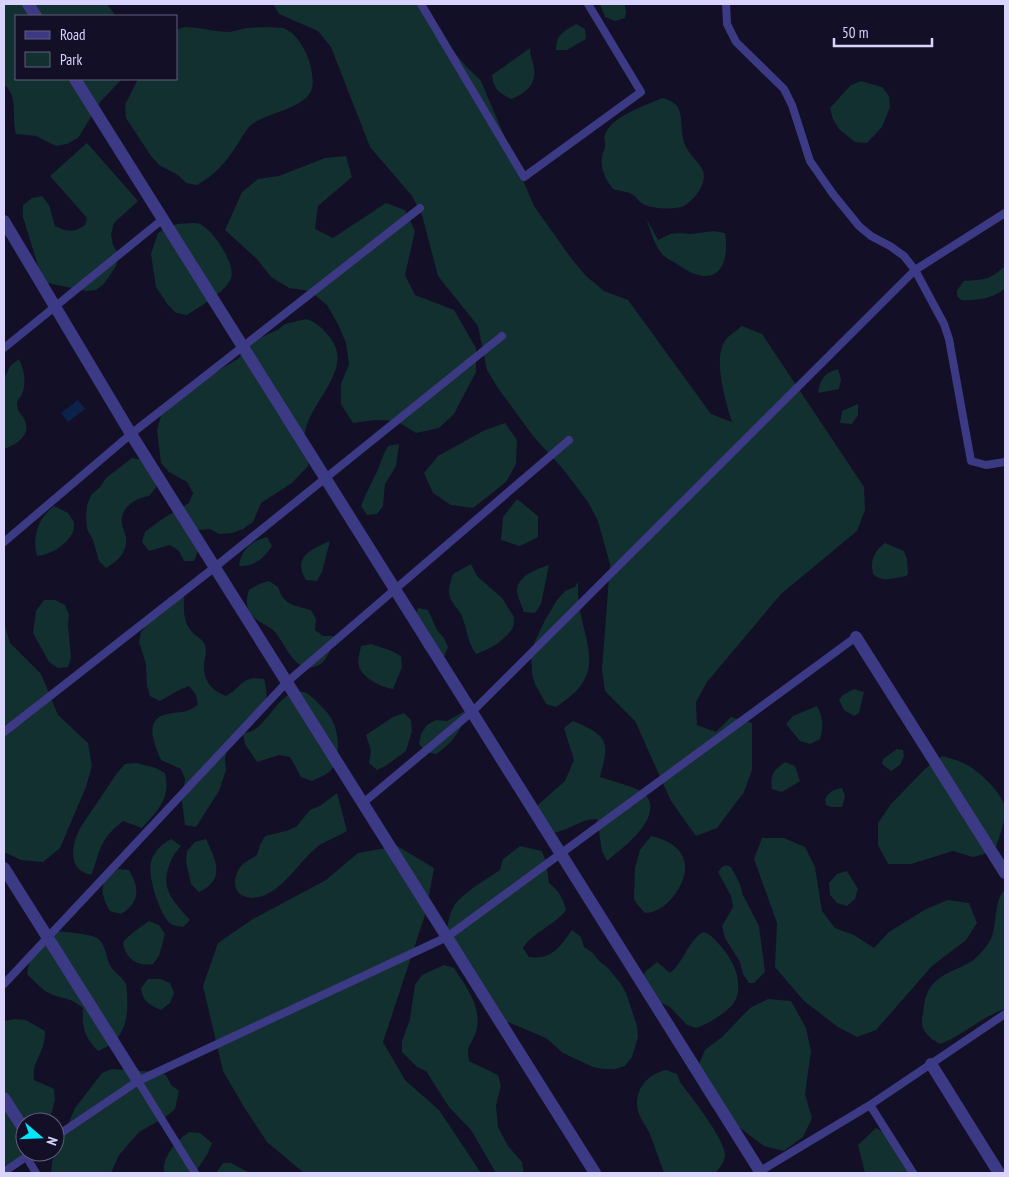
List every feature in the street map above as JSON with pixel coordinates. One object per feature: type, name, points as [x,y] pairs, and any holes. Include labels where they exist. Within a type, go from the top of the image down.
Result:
[{"type":"street","points":[[28,4],[35,15]]},
{"type":"street","points":[[76,80],[759,1173]]},
{"type":"street","points":[[4,221],[131,434],[595,1173]]},
{"type":"street","points":[[856,637],[1005,873]]},
{"type":"street","points":[[4,868],[138,1081]]},
{"type":"street","points":[[931,1064],[999,1173]]},
{"type":"street","points":[[4,1098],[15,1116]]},
{"type":"lane","points":[[421,4],[524,177],[641,92],[588,4]]},
{"type":"lane","points":[[726,4],[727,24],[736,42],[784,89],[792,105],[810,161],[859,226],[871,236],[904,256],[915,270],[944,324],[949,339],[971,461],[986,465],[1005,462]]},
{"type":"lane","points":[[4,542],[131,434],[420,208]]},
{"type":"lane","points":[[363,803],[472,712],[915,270],[1005,213]]},
{"type":"lane","points":[[4,348],[163,219]]},
{"type":"lane","points":[[4,732],[215,567],[502,336]]},
{"type":"lane","points":[[4,984],[287,682],[569,440]]},
{"type":"lane","points":[[65,1130],[138,1081],[447,937],[856,637]]},
{"type":"lane","points":[[759,1173],[870,1105],[1005,1014]]},
{"type":"lane","points":[[138,1081],[195,1173]]},
{"type":"lane","points":[[870,1105],[913,1173]]},
{"type":"lane","points":[[4,1172],[18,1162]]},
{"type":"green space","points":[[4,4],[107,4],[115,15],[15,15],[15,80],[121,80],[101,101],[78,138],[67,144],[56,146],[36,136],[16,134],[12,95],[4,84]]},
{"type":"green space","points":[[273,4],[416,4],[464,64],[481,81],[534,206],[571,258],[586,276],[604,291],[628,300],[711,414],[732,422],[721,379],[720,367],[722,346],[727,338],[742,326],[762,334],[864,487],[865,510],[857,531],[781,594],[707,682],[696,702],[697,725],[716,732],[731,717],[752,723],[752,770],[744,792],[717,828],[696,836],[671,801],[635,721],[605,691],[602,670],[610,564],[598,521],[588,502],[563,469],[533,436],[487,370],[478,326],[438,276],[422,215],[412,196],[370,147],[331,47],[318,31],[279,14]]},
{"type":"green space","points":[[600,4],[625,4],[625,18],[615,21],[605,17]]},
{"type":"green space","points":[[576,24],[585,29],[586,39],[567,50],[556,50],[557,41],[561,34]]},
{"type":"green space","points":[[184,27],[230,32],[244,28],[283,28],[292,33],[304,48],[309,59],[313,79],[312,90],[305,99],[290,108],[264,117],[250,126],[224,162],[215,172],[197,185],[186,183],[178,175],[159,165],[126,118],[125,105],[138,80],[178,80],[178,29]]},
{"type":"green space","points":[[530,48],[534,79],[525,92],[511,99],[497,90],[492,75]]},
{"type":"green space","points":[[861,81],[882,87],[889,96],[890,107],[882,127],[867,143],[855,142],[839,129],[833,119],[830,108],[851,85]]},
{"type":"green space","points":[[662,98],[670,101],[679,109],[685,146],[701,167],[704,178],[700,189],[693,199],[684,206],[675,208],[647,206],[632,194],[613,189],[606,178],[602,166],[602,156],[605,149],[604,136],[608,128],[629,112]]},
{"type":"green space","points":[[87,143],[138,201],[114,223],[111,234],[113,245],[119,255],[116,266],[104,284],[96,290],[86,291],[43,282],[23,217],[23,205],[32,198],[42,196],[49,205],[55,226],[70,231],[85,225],[87,218],[50,176]]},
{"type":"green space","points":[[346,156],[352,177],[318,206],[315,229],[333,238],[386,203],[405,210],[415,231],[405,275],[415,295],[454,310],[476,348],[476,372],[454,414],[439,428],[416,433],[397,421],[375,420],[353,423],[341,404],[341,384],[349,364],[346,343],[327,305],[310,291],[289,288],[271,277],[257,259],[225,230],[242,192],[258,179],[279,176],[325,158]]},
{"type":"green space","points":[[646,218],[658,240],[670,234],[714,231],[725,233],[725,258],[721,267],[716,273],[709,276],[700,275],[667,259],[655,243]]},
{"type":"green space","points":[[198,223],[205,227],[217,240],[227,256],[232,272],[231,278],[224,289],[187,315],[176,313],[156,287],[151,254],[158,233],[167,227],[177,224]]},
{"type":"green space","points":[[1005,266],[1005,288],[1001,291],[985,298],[973,300],[961,300],[957,296],[957,290],[964,281],[986,278]]},
{"type":"green space","points":[[306,319],[313,321],[327,334],[335,346],[337,359],[330,383],[315,407],[305,432],[308,466],[292,483],[261,503],[253,522],[243,529],[232,533],[219,534],[210,529],[198,530],[198,551],[194,561],[184,561],[179,551],[170,545],[149,551],[142,542],[145,532],[189,503],[193,493],[187,482],[169,472],[161,463],[157,430],[163,409],[190,388],[239,358],[247,344],[277,330],[285,324]]},
{"type":"green space","points":[[19,359],[25,381],[24,390],[17,407],[25,421],[26,431],[18,442],[4,449],[4,379],[10,366]]},
{"type":"green space","points":[[838,369],[841,379],[839,389],[818,393],[824,377]]},
{"type":"green space","points":[[858,404],[858,415],[852,424],[840,423],[842,411]]},
{"type":"green space","points":[[505,423],[517,440],[516,464],[506,482],[473,508],[451,505],[433,493],[424,473],[438,456],[483,431]]},
{"type":"green space","points":[[399,444],[396,466],[385,484],[383,506],[377,514],[367,515],[361,506],[384,454],[388,446]]},
{"type":"green space","points":[[132,458],[143,460],[157,476],[156,488],[149,496],[138,499],[126,509],[122,519],[126,539],[125,548],[119,559],[106,568],[99,561],[93,540],[87,529],[87,506],[91,495],[106,478]]},
{"type":"green space","points":[[517,499],[538,516],[538,537],[520,546],[501,540],[503,517]]},
{"type":"green space","points":[[54,506],[68,513],[74,522],[73,531],[69,538],[57,549],[37,556],[35,542],[40,522]]},
{"type":"green space","points":[[267,537],[272,546],[266,554],[254,563],[239,566],[242,555],[248,547],[256,541]]},
{"type":"green space","points":[[330,541],[322,572],[317,581],[306,580],[302,572],[302,560],[310,551]]},
{"type":"green space","points":[[885,543],[904,551],[907,559],[908,574],[906,576],[884,579],[873,574],[872,564],[874,556]]},
{"type":"green space","points":[[471,564],[477,576],[502,598],[514,617],[513,628],[501,641],[476,654],[471,645],[461,614],[451,599],[449,591],[453,574]]},
{"type":"green space","points":[[549,565],[541,604],[535,613],[524,612],[517,592],[520,582],[528,574]]},
{"type":"green space","points":[[269,581],[278,587],[283,598],[290,604],[311,610],[316,619],[315,630],[323,636],[334,636],[330,652],[320,664],[307,668],[301,666],[274,631],[255,618],[248,609],[247,598],[249,590]]},
{"type":"green space","points":[[578,582],[579,605],[588,649],[587,673],[582,684],[572,695],[556,707],[546,704],[535,684],[532,674],[531,650],[557,600],[565,591],[575,587]]},
{"type":"green space","points":[[184,595],[184,611],[187,625],[205,645],[204,670],[209,684],[216,691],[226,696],[246,680],[264,679],[266,696],[263,709],[244,733],[252,731],[259,726],[283,699],[290,694],[303,692],[310,695],[328,713],[335,727],[338,742],[337,758],[331,770],[312,781],[301,777],[290,757],[279,755],[257,762],[245,744],[243,734],[227,747],[226,770],[219,791],[196,827],[185,825],[182,801],[185,779],[181,769],[161,760],[152,733],[155,721],[160,717],[186,711],[198,705],[196,695],[189,686],[160,701],[150,696],[147,686],[146,664],[139,642],[141,632],[169,597]]},
{"type":"green space","points":[[44,600],[55,600],[65,605],[69,615],[71,658],[68,667],[58,668],[49,662],[33,633],[36,611]]},
{"type":"green space","points":[[418,608],[428,610],[437,630],[444,638],[448,647],[444,657],[433,658],[424,648],[416,629]]},
{"type":"green space","points":[[4,622],[10,643],[41,674],[58,715],[88,743],[92,766],[86,787],[60,848],[43,862],[21,860],[4,852]]},
{"type":"green space","points":[[371,644],[401,656],[402,667],[393,689],[373,682],[359,667],[358,659],[361,646]]},
{"type":"green space","points":[[854,689],[864,692],[859,713],[854,716],[844,710],[839,700],[843,695]]},
{"type":"green space","points":[[817,706],[822,722],[820,739],[810,744],[800,741],[786,724],[793,716]]},
{"type":"green space","points":[[468,709],[456,734],[442,750],[436,754],[426,752],[419,744],[421,734],[427,725],[436,720],[447,721]]},
{"type":"green space","points":[[404,713],[411,720],[412,731],[406,751],[377,770],[369,763],[371,751],[366,735],[393,717]]},
{"type":"green space","points":[[573,721],[593,731],[603,741],[605,755],[600,777],[641,791],[650,802],[650,811],[640,831],[607,861],[602,851],[597,819],[584,821],[554,833],[546,833],[532,814],[539,804],[565,781],[574,760],[564,728]]},
{"type":"green space","points":[[897,749],[903,750],[904,756],[900,765],[891,771],[882,764],[883,759]]},
{"type":"green space","points":[[942,756],[959,761],[974,769],[988,781],[1000,796],[1005,814],[995,851],[973,857],[953,851],[911,864],[888,864],[878,845],[878,823],[891,804],[925,769]]},
{"type":"green space","points":[[785,762],[795,766],[800,781],[782,792],[772,789],[771,780],[775,771]]},
{"type":"green space","points":[[136,763],[156,768],[165,773],[166,790],[162,804],[142,828],[123,821],[108,835],[99,852],[91,875],[80,870],[74,861],[73,850],[80,828],[117,773],[125,764]]},
{"type":"green space","points":[[842,788],[845,796],[842,807],[826,805],[825,799],[828,794]]},
{"type":"green space","points":[[337,793],[347,831],[317,847],[273,891],[250,898],[240,894],[235,884],[239,869],[257,855],[265,836],[296,827],[310,810],[320,806]]},
{"type":"green space","points":[[651,836],[662,839],[678,849],[683,856],[685,873],[676,893],[663,907],[650,913],[645,913],[634,898],[635,868],[640,850]]},
{"type":"green space","points":[[762,838],[784,838],[805,847],[815,867],[822,911],[835,928],[854,935],[874,948],[889,932],[926,909],[948,900],[969,903],[977,923],[966,940],[932,966],[876,1030],[857,1037],[838,1027],[804,1001],[775,967],[777,923],[754,859]]},
{"type":"green space","points":[[171,839],[181,846],[170,863],[166,882],[170,896],[190,920],[183,927],[172,925],[167,920],[159,904],[151,876],[150,868],[154,854]]},
{"type":"green space","points":[[206,839],[215,862],[216,875],[207,887],[199,892],[191,884],[186,862],[187,851],[195,842]]},
{"type":"green space","points":[[397,846],[434,868],[426,912],[383,1042],[405,1080],[439,1110],[481,1173],[304,1173],[267,1142],[223,1071],[203,986],[218,943],[253,919],[326,880],[358,853]]},
{"type":"green space","points":[[520,846],[542,851],[546,862],[549,883],[560,895],[566,910],[533,937],[523,948],[529,957],[550,954],[559,947],[572,930],[581,937],[584,947],[608,968],[626,993],[637,1026],[638,1037],[632,1057],[625,1066],[615,1069],[593,1067],[563,1053],[546,1038],[503,1020],[446,937],[450,913],[457,901],[475,886],[500,870],[503,859]]},
{"type":"green space","points":[[726,865],[731,867],[759,926],[765,972],[754,983],[749,983],[743,974],[740,962],[725,938],[722,926],[733,907],[731,896],[718,872]]},
{"type":"green space","points":[[118,869],[129,870],[136,889],[135,900],[132,905],[121,914],[110,911],[103,892],[105,880]]},
{"type":"green space","points":[[847,871],[858,889],[855,899],[847,906],[837,903],[830,895],[829,883],[837,874]]},
{"type":"green space","points":[[1005,890],[1005,1009],[996,1012],[940,1044],[931,1038],[923,1028],[922,1019],[927,994],[934,983],[950,972],[972,961],[988,944],[993,931],[998,901]]},
{"type":"green space","points":[[149,921],[159,925],[165,934],[159,956],[153,964],[147,965],[132,960],[126,953],[123,942]]},
{"type":"green space","points":[[57,931],[88,935],[99,940],[104,946],[111,967],[126,984],[127,1014],[123,1030],[113,1042],[98,1051],[85,1031],[83,1008],[71,1000],[46,991],[27,974],[28,967],[37,949]]},
{"type":"green space","points":[[703,932],[712,937],[726,952],[737,975],[738,991],[736,999],[730,1008],[706,1024],[696,1028],[687,1025],[670,1007],[650,998],[643,977],[645,972],[657,962],[670,973],[693,941]]},
{"type":"green space","points":[[444,965],[454,968],[472,998],[478,1023],[469,1048],[469,1061],[498,1075],[501,1086],[496,1105],[498,1127],[508,1146],[522,1162],[524,1173],[496,1173],[471,1130],[449,1107],[426,1071],[417,1067],[402,1052],[402,1041],[410,1019],[415,985],[422,975]]},
{"type":"green space","points":[[148,979],[160,979],[170,983],[174,993],[170,1003],[161,1010],[149,1004],[143,996],[141,988]]},
{"type":"green space","points":[[768,999],[791,1001],[806,1028],[811,1051],[805,1094],[812,1118],[803,1137],[784,1151],[764,1146],[712,1107],[701,1089],[697,1069],[705,1050],[722,1037],[750,1008]]},
{"type":"green space","points":[[26,1020],[45,1031],[45,1039],[35,1067],[34,1080],[54,1089],[55,1100],[52,1112],[15,1112],[16,1162],[9,1166],[4,1165],[4,1021]]},
{"type":"green space","points":[[112,1069],[156,1072],[166,1075],[171,1085],[179,1091],[175,1109],[167,1116],[139,1132],[119,1155],[111,1173],[51,1173],[52,1162],[65,1162],[65,1131],[75,1108],[102,1073]]},
{"type":"green space","points":[[666,1070],[677,1074],[680,1082],[720,1140],[725,1156],[720,1168],[715,1173],[664,1173],[649,1132],[639,1114],[637,1104],[640,1090],[647,1079]]},
{"type":"green space","points":[[876,1128],[895,1139],[917,1173],[865,1173],[858,1145]]},
{"type":"green space","points":[[189,1132],[200,1133],[212,1143],[208,1153],[195,1173],[164,1173],[165,1161],[171,1150]]},
{"type":"green space","points":[[223,1163],[231,1163],[250,1173],[216,1173]]},
{"type":"water","points":[[78,400],[85,409],[68,422],[61,413]]}]
